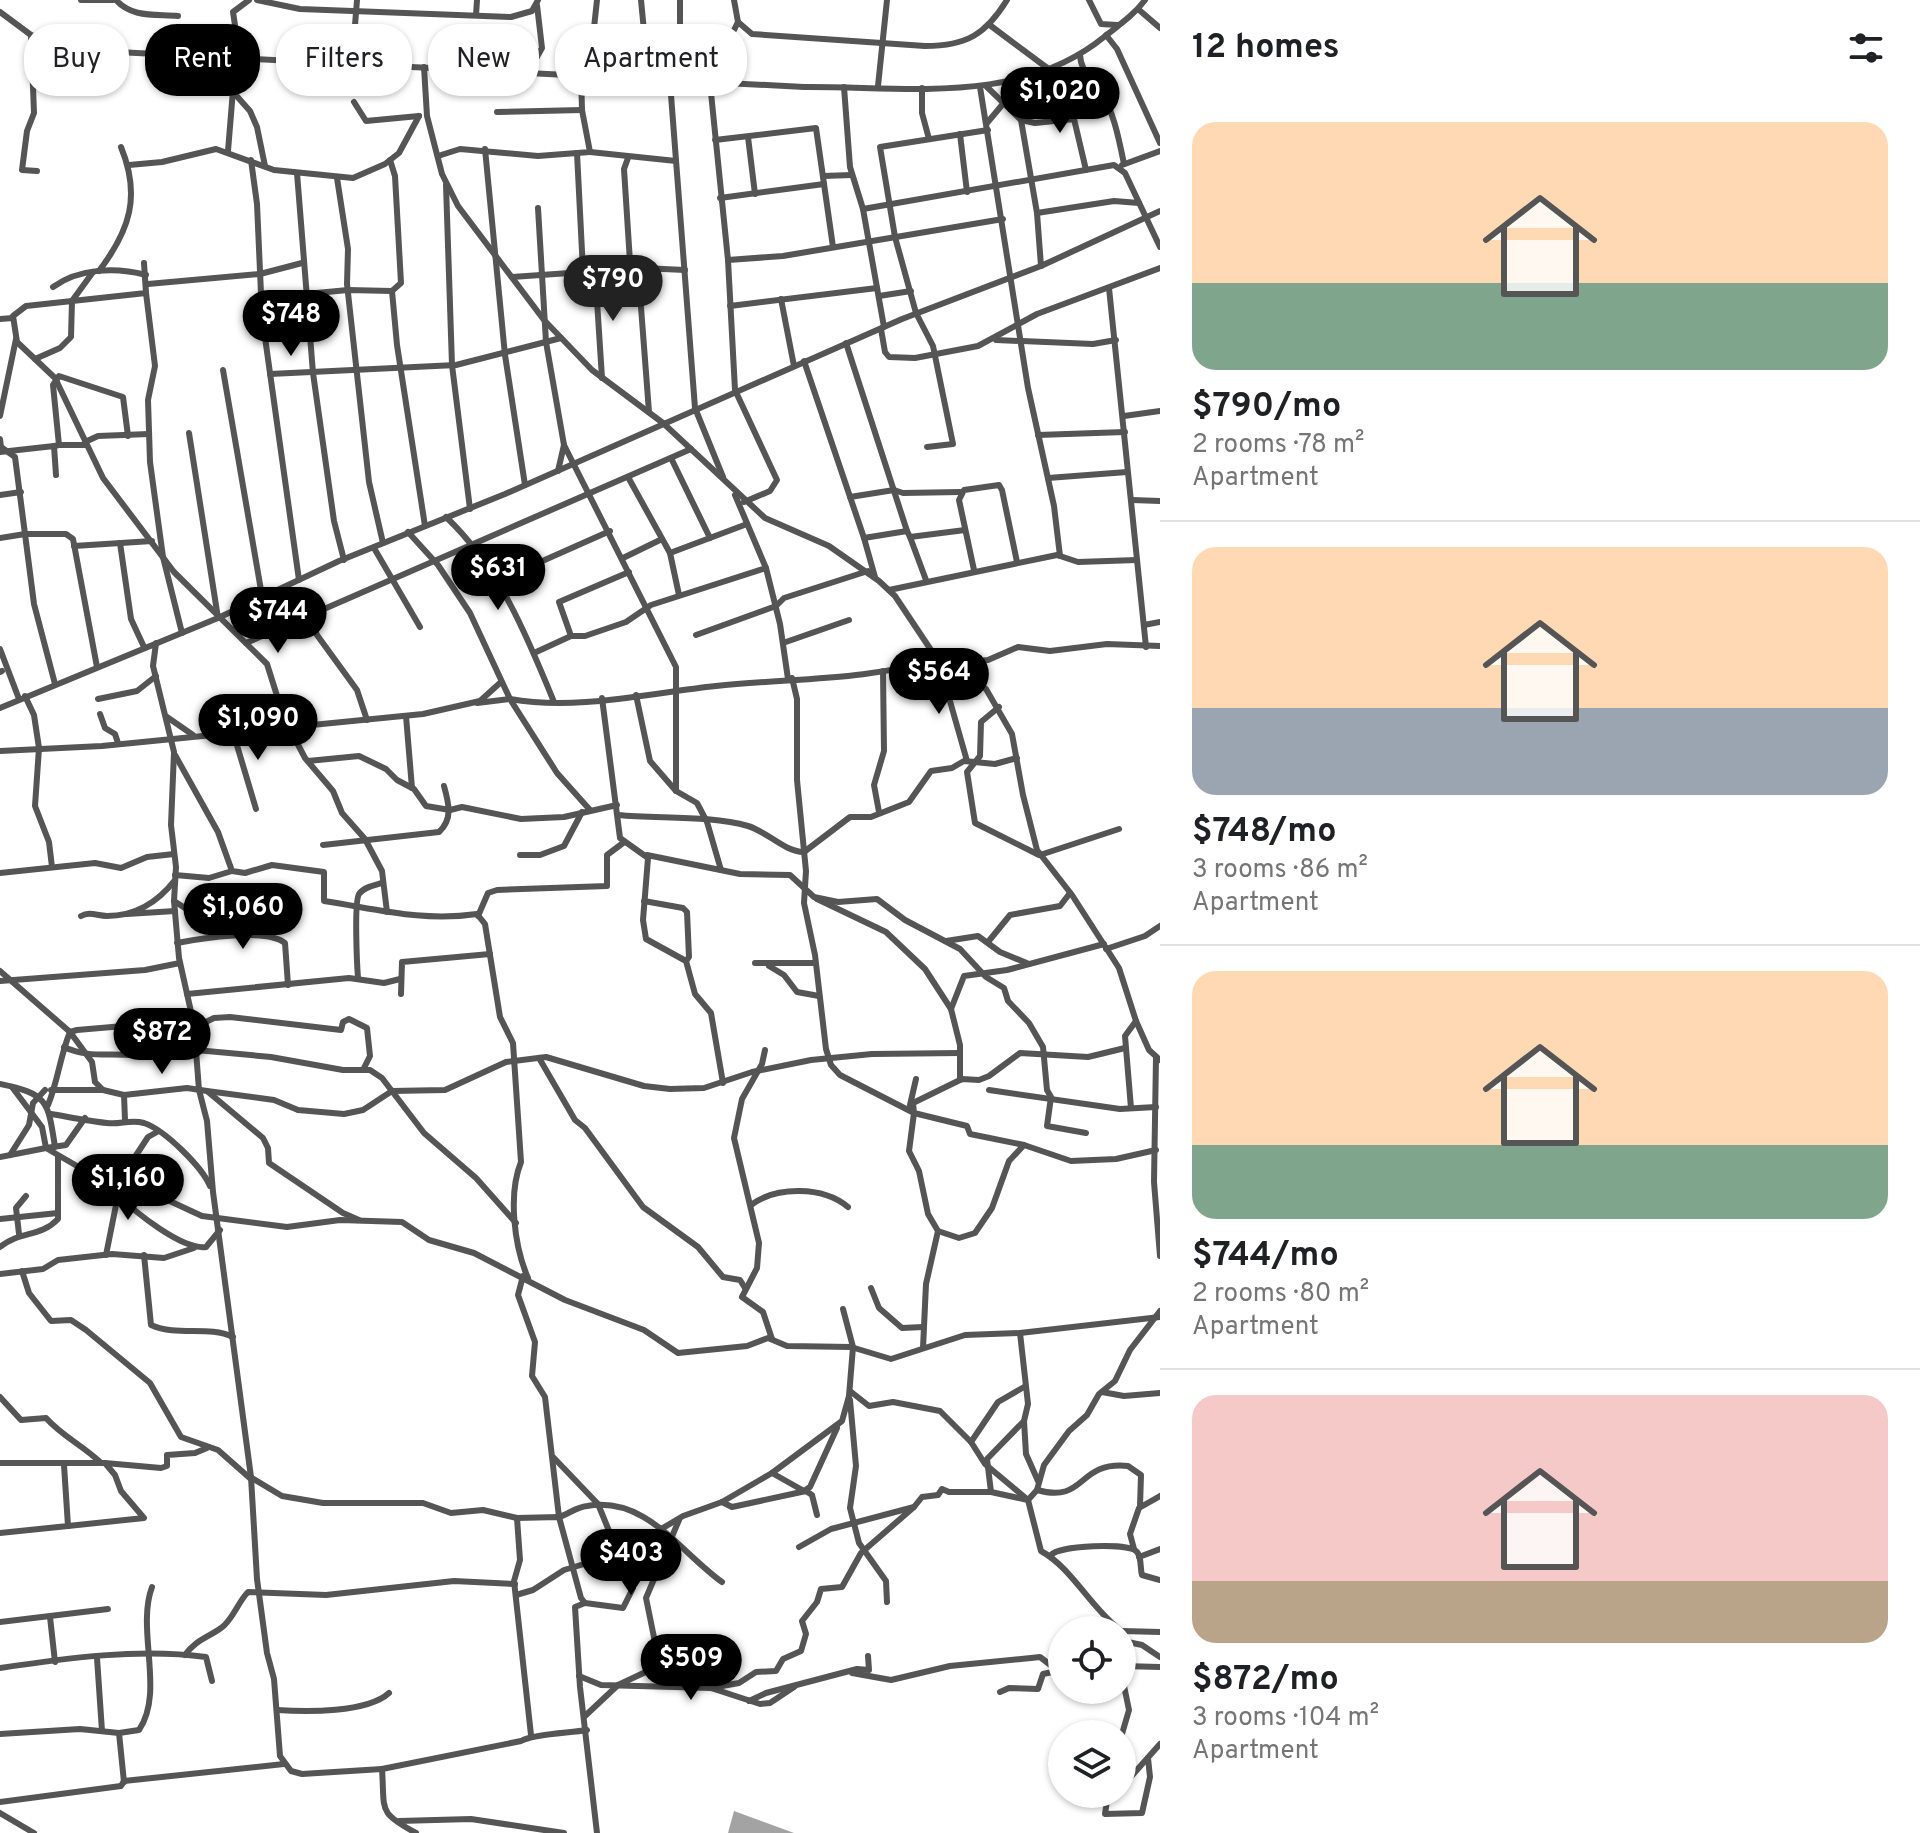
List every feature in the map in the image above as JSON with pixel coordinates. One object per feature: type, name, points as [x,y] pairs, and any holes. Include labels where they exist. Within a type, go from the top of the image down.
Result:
[{"type":"street","points":[[81,0],[114,0],[124,10],[135,13],[178,16]]},
{"type":"street","points":[[235,24],[233,12],[249,0]]},
{"type":"street","points":[[257,0],[300,9],[519,16],[537,2]]},
{"type":"street","points":[[300,9],[301,0]]},
{"type":"street","points":[[354,24],[357,0]]},
{"type":"street","points":[[411,0],[411,12]]},
{"type":"street","points":[[476,15],[477,0]]},
{"type":"street","points":[[594,24],[597,0]]},
{"type":"street","points":[[641,0],[643,24]]},
{"type":"street","points":[[680,0],[680,24]]},
{"type":"street","points":[[734,0],[738,22],[747,32],[760,36],[948,45],[991,26],[1007,0]]},
{"type":"street","points":[[878,86],[887,0]]},
{"type":"street","points":[[1089,0],[1101,24],[1120,25]]},
{"type":"street","points":[[747,84],[922,88],[983,86],[1026,78],[1080,55],[1120,25],[1145,0]]},
{"type":"street","points":[[537,2],[542,48],[539,53]]},
{"type":"street","points":[[1138,9],[1160,28]]},
{"type":"street","points":[[0,12],[24,30]]},
{"type":"street","points":[[991,26],[1050,70]]},
{"type":"street","points":[[1106,35],[1117,49],[1160,143]]},
{"type":"street","points":[[1080,55],[1081,68],[1098,85],[1109,112],[1121,165],[1160,247]]},
{"type":"street","points":[[412,66],[428,67]]},
{"type":"street","points":[[424,67],[423,116],[446,181],[458,206],[544,320],[602,378],[663,423],[723,478],[744,502],[765,518],[829,546],[868,571],[889,590],[939,659],[967,761]]},
{"type":"street","points":[[927,447],[953,444],[930,333],[916,313],[887,205],[880,147],[960,134],[987,126],[1026,78]]},
{"type":"street","points":[[983,86],[1021,120],[1035,123],[1074,119],[1086,170]]},
{"type":"street","points":[[983,86],[1022,343],[1060,556]]},
{"type":"street","points":[[844,87],[852,175],[863,209],[885,352],[889,357],[933,355],[990,341],[1020,323],[1160,268]]},
{"type":"street","points":[[922,88],[922,113],[929,139]]},
{"type":"street","points":[[33,96],[34,113],[27,131],[22,170],[37,171]]},
{"type":"street","points":[[228,151],[233,96]]},
{"type":"street","points":[[237,96],[257,127],[265,166]]},
{"type":"street","points":[[582,96],[590,152]]},
{"type":"street","points":[[671,96],[695,408],[723,478]]},
{"type":"street","points":[[711,96],[728,260],[735,390],[777,480],[770,491],[744,502]]},
{"type":"street","points":[[354,102],[366,121],[423,116]]},
{"type":"street","points":[[497,112],[582,110]]},
{"type":"street","points":[[129,165],[162,162],[208,150],[228,151],[265,166],[297,173],[353,178],[399,153],[423,116]]},
{"type":"street","points":[[1021,120],[1037,213],[1041,266]]},
{"type":"street","points":[[715,140],[816,128],[833,247]]},
{"type":"street","points":[[960,134],[967,192]]},
{"type":"street","points":[[748,137],[755,194]]},
{"type":"street","points":[[35,359],[60,348],[71,337],[69,314],[72,301],[118,246],[128,224],[127,209],[133,198],[129,165],[121,147]]},
{"type":"street","points":[[438,156],[460,149],[485,149],[538,156],[590,152],[676,161]]},
{"type":"street","points":[[485,149],[505,355],[525,485]]},
{"type":"street","points":[[863,209],[1121,165],[1160,151]]},
{"type":"street","points":[[577,153],[583,271]]},
{"type":"street","points":[[628,158],[624,169],[630,262],[638,268],[649,412]]},
{"type":"street","points":[[251,160],[270,374],[299,580]]},
{"type":"street","points":[[306,294],[348,290],[392,291],[401,283],[395,176],[390,160]]},
{"type":"street","points":[[297,173],[313,373],[334,521],[344,560]]},
{"type":"street","points":[[720,198],[852,175]]},
{"type":"street","points":[[337,178],[348,249],[348,290],[369,482],[383,543]]},
{"type":"street","points":[[446,181],[452,365],[470,509]]},
{"type":"street","points":[[1037,213],[1114,201],[1139,203]]},
{"type":"street","points":[[538,208],[538,249],[544,274],[546,342],[564,445],[676,667],[676,791]]},
{"type":"street","points":[[0,708],[218,618],[408,532],[470,509],[916,313],[1041,266],[1160,211]]},
{"type":"street","points":[[728,260],[783,256],[1003,219]]},
{"type":"street","points":[[144,263],[155,366],[148,400],[149,434],[163,557],[182,633]]},
{"type":"street","points":[[148,284],[260,274],[302,263]]},
{"type":"street","points":[[512,277],[638,268],[685,270]]},
{"type":"street","points":[[595,270],[602,378]]},
{"type":"street","points":[[53,287],[67,279],[96,272],[146,275]]},
{"type":"street","points":[[1109,288],[1146,647]]},
{"type":"street","points":[[392,291],[425,526]]},
{"type":"street","points":[[730,306],[781,299],[911,291]]},
{"type":"street","points":[[0,319],[13,318],[26,306],[146,293]]},
{"type":"street","points":[[781,299],[794,366]]},
{"type":"street","points":[[0,416],[16,339],[13,318]]},
{"type":"street","points":[[270,374],[452,365],[505,355],[561,338]]},
{"type":"street","points":[[16,339],[55,378],[103,478],[163,557],[218,618],[267,664],[291,728],[308,761],[333,791],[342,813],[365,839],[382,871],[387,912]]},
{"type":"street","points":[[990,341],[1093,344],[1116,340]]},
{"type":"street","points":[[846,343],[926,580]]},
{"type":"street","points":[[804,361],[875,577]]},
{"type":"street","points":[[223,370],[262,596]]},
{"type":"street","points":[[55,378],[63,376],[123,397],[128,436]]},
{"type":"street","points":[[55,378],[56,475]]},
{"type":"street","points":[[1124,416],[1160,411]]},
{"type":"street","points":[[1038,435],[1125,432]]},
{"type":"street","points":[[189,433],[218,618]]},
{"type":"street","points":[[4,451],[85,443],[98,436],[149,434]]},
{"type":"street","points":[[0,439],[4,451],[15,457],[34,604],[55,684]]},
{"type":"street","points":[[558,471],[564,445]]},
{"type":"street","points":[[246,643],[691,449]]},
{"type":"street","points":[[671,458],[710,538]]},
{"type":"street","points":[[1048,478],[1127,472]]},
{"type":"street","points":[[628,477],[670,553],[679,595]]},
{"type":"street","points":[[850,497],[894,490],[903,493],[960,492],[999,485],[1017,562]]},
{"type":"street","points":[[0,495],[21,492]]},
{"type":"street","points":[[734,492],[766,568],[797,699],[797,780],[804,889],[828,1059],[835,1070],[854,1084],[914,1113],[967,1126],[970,1134],[1024,1145],[1071,1161],[1116,1159],[1156,1150]]},
{"type":"street","points":[[960,492],[974,570]]},
{"type":"street","points":[[1132,500],[1160,501]]},
{"type":"street","points":[[446,517],[471,544],[518,615],[554,702]]},
{"type":"street","points":[[670,553],[747,524]]},
{"type":"street","points":[[864,538],[965,530]]},
{"type":"street","points":[[495,582],[610,531]]},
{"type":"street","points":[[408,532],[434,561],[470,613],[510,699],[557,773],[590,810]]},
{"type":"street","points":[[0,538],[25,534],[66,534],[73,539],[97,667]]},
{"type":"street","points":[[623,558],[662,539]]},
{"type":"street","points":[[74,546],[152,541]]},
{"type":"street","points":[[120,543],[131,619],[144,647]]},
{"type":"street","points":[[374,548],[420,627]]},
{"type":"street","points":[[889,590],[974,570],[1060,556],[1078,562],[1137,560]]},
{"type":"street","points":[[534,653],[571,636],[585,636],[626,622],[651,605],[766,568]]},
{"type":"street","points":[[696,635],[776,606],[784,598],[868,571]]},
{"type":"street","points":[[571,636],[559,602],[629,572]]},
{"type":"street","points":[[309,616],[317,635],[357,690],[367,720]]},
{"type":"street","points":[[783,643],[849,620]]},
{"type":"street","points":[[1144,625],[1160,622]]},
{"type":"street","points":[[156,643],[153,666],[174,752],[171,825],[177,943],[194,1025],[207,1121],[213,1192],[252,1478],[259,1592],[277,1710],[280,1756],[284,1764],[302,1774],[382,1769],[521,1741],[531,1735],[552,1737],[587,1730]]},
{"type":"street","points":[[948,664],[988,660],[1018,647],[1050,651],[1107,644],[1160,646]]},
{"type":"street","points":[[0,649],[3,671],[34,715],[39,748],[35,806],[49,842],[52,867]]},
{"type":"street","points":[[0,751],[291,728],[406,716],[510,699],[554,702],[676,692],[790,678],[883,671],[939,659],[986,689],[999,707],[1012,734],[1023,795],[1041,856],[1070,893],[1125,980],[1136,1021],[1149,1050],[1158,1058],[1154,1182],[1159,1207],[1160,1256]]},
{"type":"street","points":[[879,812],[874,785],[884,751],[883,671]]},
{"type":"street","points":[[98,699],[137,691],[156,676]]},
{"type":"street","points":[[473,703],[501,682]]},
{"type":"street","points":[[636,695],[650,761],[676,791],[697,803],[707,822],[721,870]]},
{"type":"street","points":[[602,698],[623,843]]},
{"type":"street","points":[[999,707],[980,725],[982,746],[967,772],[976,824],[1003,834],[1019,847],[1041,856],[1119,829]]},
{"type":"street","points":[[100,714],[105,728],[115,734],[118,743]]},
{"type":"street","points":[[406,716],[412,788]]},
{"type":"street","points":[[167,717],[193,735]]},
{"type":"street","points":[[233,732],[256,809]]},
{"type":"street","points":[[174,752],[218,832],[232,871]]},
{"type":"street","points":[[308,761],[359,756],[386,769],[412,788],[426,806],[450,810],[462,807],[518,819],[561,818],[617,805]]},
{"type":"street","points":[[618,815],[687,817],[748,826],[793,850],[804,852],[850,817],[871,817],[911,801],[931,771],[967,761],[995,764],[1017,758]]},
{"type":"street","points":[[323,845],[365,839],[431,836],[447,824],[450,810],[444,786]]},
{"type":"street","points":[[520,855],[540,855],[564,846],[582,812]]},
{"type":"street","points":[[623,843],[647,855],[721,870],[790,875],[833,910],[854,915],[885,931],[919,962],[951,1009],[960,1053],[960,1080]]},
{"type":"street","points":[[478,916],[488,893],[497,890],[607,886],[607,855],[623,843]]},
{"type":"street","points":[[0,873],[95,863],[121,868],[147,857],[174,854]]},
{"type":"street","points":[[647,855],[644,901],[647,941],[686,961]]},
{"type":"street","points":[[175,878],[209,878],[272,865],[324,872],[324,901],[383,914],[429,918],[478,916]]},
{"type":"street","points":[[127,914],[155,903],[175,878]]},
{"type":"street","points":[[358,978],[354,949],[358,937],[357,899],[362,891],[382,883]]},
{"type":"street","points":[[988,942],[1010,915],[1060,906],[1070,893]]},
{"type":"street","points":[[814,897],[838,902],[877,899],[905,920],[964,952],[982,972],[1004,988],[1008,1001],[1029,1023],[1046,1054],[1047,1090],[1051,1097],[1047,1126],[1086,1133]]},
{"type":"street","points":[[174,901],[199,917],[269,916]]},
{"type":"street","points":[[644,901],[683,908],[687,912],[689,957],[686,961],[695,994],[711,1013],[723,1083]]},
{"type":"street","points":[[81,916],[87,913],[175,911]]},
{"type":"street","points":[[478,916],[487,927],[500,1017],[513,1043],[521,1162],[515,1174],[516,1251],[525,1277],[518,1291],[524,1318],[535,1342],[532,1376],[544,1393],[559,1517],[572,1569],[585,1603]]},
{"type":"street","points":[[951,1009],[962,978],[1105,947],[1145,936],[1160,926]]},
{"type":"street","points":[[177,943],[252,935],[279,938],[285,943],[288,985]]},
{"type":"street","points":[[946,941],[976,935],[1000,952],[1029,964]]},
{"type":"street","points":[[401,994],[402,962],[490,954]]},
{"type":"street","points":[[0,981],[145,970],[180,963]]},
{"type":"street","points":[[755,963],[769,966],[815,963]]},
{"type":"street","points":[[769,966],[784,975],[797,992],[819,996]]},
{"type":"street","points":[[0,971],[70,1032],[88,1056],[95,1082],[103,1090]]},
{"type":"street","points":[[187,994],[358,978],[384,983],[400,979]]},
{"type":"street","points":[[70,1032],[159,1023],[185,1032],[214,1018],[230,1017],[341,1030],[343,1022],[356,1020],[367,1028],[365,1041],[370,1056],[364,1068]]},
{"type":"street","points":[[1131,1108],[1125,1048],[1126,1033],[1136,1021]]},
{"type":"street","points":[[64,1047],[88,1056],[114,1053],[137,1056],[137,1026]]},
{"type":"street","points":[[48,1105],[70,1032]]},
{"type":"street","points":[[904,1109],[960,1080],[989,1076],[1020,1053],[1088,1057],[1125,1048]]},
{"type":"street","points":[[196,1050],[271,1057],[343,1070],[364,1068],[382,1078],[424,1133],[476,1178],[517,1224]]},
{"type":"street","points":[[765,1050],[742,1099],[734,1138],[759,1243],[757,1268],[742,1297],[763,1312],[772,1339]]},
{"type":"street","points":[[0,1084],[28,1090],[103,1090],[124,1095],[203,1091],[274,1100],[298,1110],[344,1114],[363,1110],[392,1091],[445,1090],[471,1076],[539,1058],[554,1058],[655,1088],[698,1088],[757,1071],[828,1059],[872,1054],[960,1053]]},
{"type":"street","points":[[539,1058],[575,1120],[585,1128],[637,1201],[698,1247],[713,1270],[727,1279],[740,1280],[745,1288]]},
{"type":"street","points":[[916,1079],[909,1151],[919,1171],[929,1218],[938,1231],[959,1238],[975,1233],[992,1208],[1009,1161],[1024,1145]]},
{"type":"street","points":[[12,1087],[31,1107],[42,1127],[46,1148],[110,1180],[202,1216],[287,1227],[328,1220],[402,1222],[429,1240],[474,1253],[593,1312],[644,1330],[672,1352],[743,1347],[772,1339],[787,1346],[853,1347],[886,1359],[965,1335],[1020,1333],[1158,1315]]},
{"type":"street","points":[[28,1090],[48,1105],[55,1147]]},
{"type":"street","points":[[10,1155],[29,1125],[31,1107],[45,1090]]},
{"type":"street","points":[[989,1090],[1131,1108],[1156,1107]]},
{"type":"street","points":[[203,1091],[263,1138],[268,1148],[269,1163],[343,1213],[366,1222]]},
{"type":"street","points":[[124,1095],[125,1120]]},
{"type":"street","points":[[51,1114],[109,1124],[125,1120],[144,1123],[174,1143],[194,1163],[213,1192]]},
{"type":"street","points":[[0,1157],[66,1145],[85,1118]]},
{"type":"street","points":[[110,1180],[129,1166],[148,1137],[157,1132]]},
{"type":"street","points":[[0,1247],[19,1234],[49,1229],[58,1219],[58,1156]]},
{"type":"street","points":[[106,1255],[120,1183]]},
{"type":"street","points":[[751,1205],[775,1194],[811,1192],[837,1199],[848,1207]]},
{"type":"street","points":[[118,1195],[137,1214],[194,1248]]},
{"type":"street","points":[[19,1234],[16,1207],[26,1196]]},
{"type":"street","points":[[0,1219],[58,1213]]},
{"type":"street","points":[[0,1274],[43,1269],[58,1260],[106,1255],[164,1258],[211,1244],[220,1230]]},
{"type":"street","points":[[923,1348],[926,1284],[938,1231]]},
{"type":"street","points":[[144,1255],[151,1325],[186,1333],[223,1332],[234,1337]]},
{"type":"street","points":[[22,1271],[29,1293],[51,1321],[71,1320],[150,1383],[181,1437],[218,1450],[252,1478],[282,1496],[323,1503],[423,1503],[451,1513],[483,1510],[505,1512],[517,1518],[559,1517],[574,1509],[598,1504],[620,1505],[660,1528],[722,1582]]},
{"type":"street","points":[[871,1288],[879,1308],[902,1328],[923,1327]]},
{"type":"street","points":[[843,1309],[853,1347],[850,1394],[856,1466],[850,1508],[863,1551],[886,1581],[887,1602]]},
{"type":"street","points":[[1028,1500],[1037,1490],[1044,1465],[1102,1392],[1115,1381],[1130,1350],[1158,1315]]},
{"type":"street","points":[[1020,1333],[1028,1404],[1024,1421],[1028,1465],[1038,1481]]},
{"type":"street","points":[[971,1442],[998,1402],[1024,1387]]},
{"type":"street","points":[[1102,1392],[1124,1396],[1160,1393]]},
{"type":"street","points":[[850,1394],[869,1406]]},
{"type":"street","points":[[722,1502],[732,1507],[810,1487],[842,1421],[850,1394]]},
{"type":"street","points":[[0,1397],[21,1420],[46,1418],[60,1434],[102,1462],[115,1475],[121,1491],[144,1518],[0,1533]]},
{"type":"street","points":[[516,1595],[533,1590],[564,1570],[621,1553],[660,1528],[722,1502],[772,1473],[852,1415],[869,1406],[893,1402],[932,1407],[971,1442],[987,1466],[1028,1500],[1041,1551],[1051,1555],[1106,1616]]},
{"type":"street","points":[[991,1492],[987,1459],[998,1444],[1024,1421]]},
{"type":"street","points":[[0,1463],[64,1465],[102,1462],[161,1468],[167,1466],[167,1455],[195,1453],[207,1448]]},
{"type":"street","points":[[554,1458],[598,1504],[621,1553],[632,1568],[634,1581],[623,1608],[585,1603],[575,1607],[579,1676],[597,1833]]},
{"type":"street","points":[[64,1465],[68,1526]]},
{"type":"street","points":[[1037,1490],[1059,1495],[1073,1490],[1090,1471],[1128,1466],[1141,1475],[1140,1506],[1130,1534],[1142,1575],[1160,1580]]},
{"type":"street","points":[[772,1473],[812,1495],[817,1515]]},
{"type":"street","points":[[579,1676],[601,1685],[711,1688],[739,1683],[756,1672],[774,1672],[783,1659],[801,1651],[806,1634],[802,1621],[820,1598],[821,1589],[842,1587],[863,1551],[922,1497],[938,1495],[942,1489],[949,1492],[991,1492],[1028,1500]]},
{"type":"street","points":[[1140,1506],[1160,1496]]},
{"type":"street","points":[[799,1547],[831,1529],[914,1507]]},
{"type":"street","points":[[517,1518],[520,1560],[515,1584],[531,1735]]},
{"type":"street","points":[[585,1716],[618,1685],[652,1669],[658,1657],[646,1598],[680,1518]]},
{"type":"street","points":[[1051,1555],[1058,1548],[1082,1546],[1134,1550]]},
{"type":"street","points":[[1139,1557],[1160,1549]]},
{"type":"street","points":[[185,1655],[193,1644],[224,1627],[238,1602],[248,1592],[268,1596],[326,1595],[454,1581],[515,1584]]},
{"type":"street","points":[[0,1734],[39,1730],[119,1733],[139,1730],[148,1718],[151,1655],[145,1618],[152,1587]]},
{"type":"street","points":[[0,1622],[108,1609]]},
{"type":"street","points":[[50,1617],[55,1662]]},
{"type":"street","points":[[1136,1631],[1160,1632]]},
{"type":"street","points":[[1136,1644],[1160,1657]]},
{"type":"street","points":[[0,1668],[126,1654],[185,1655],[206,1657],[212,1681]]},
{"type":"street","points":[[711,1688],[749,1701],[766,1693],[869,1670],[868,1656]]},
{"type":"street","points":[[852,1673],[891,1680],[950,1666],[1040,1657],[1048,1662]]},
{"type":"street","points":[[97,1658],[102,1731]]},
{"type":"street","points":[[1136,1666],[1160,1667]]},
{"type":"street","points":[[1000,1692],[1009,1688],[1038,1689],[1043,1674],[1048,1673]]},
{"type":"street","points":[[277,1710],[307,1712],[368,1706],[389,1693]]},
{"type":"street","points":[[119,1733],[125,1784]]},
{"type":"street","points":[[1136,1771],[1159,1747]]},
{"type":"street","points":[[1106,1808],[1105,1814],[1142,1813],[1150,1777],[1148,1758]]},
{"type":"street","points":[[0,1802],[284,1764]]},
{"type":"street","points":[[382,1769],[385,1811],[395,1822],[416,1833]]},
{"type":"street","points":[[0,1813],[34,1833]]},
{"type":"street","points":[[395,1822],[471,1819],[564,1833]]},
{"type":"shaded area","points":[[734,1811],[794,1833],[728,1833]]}]
